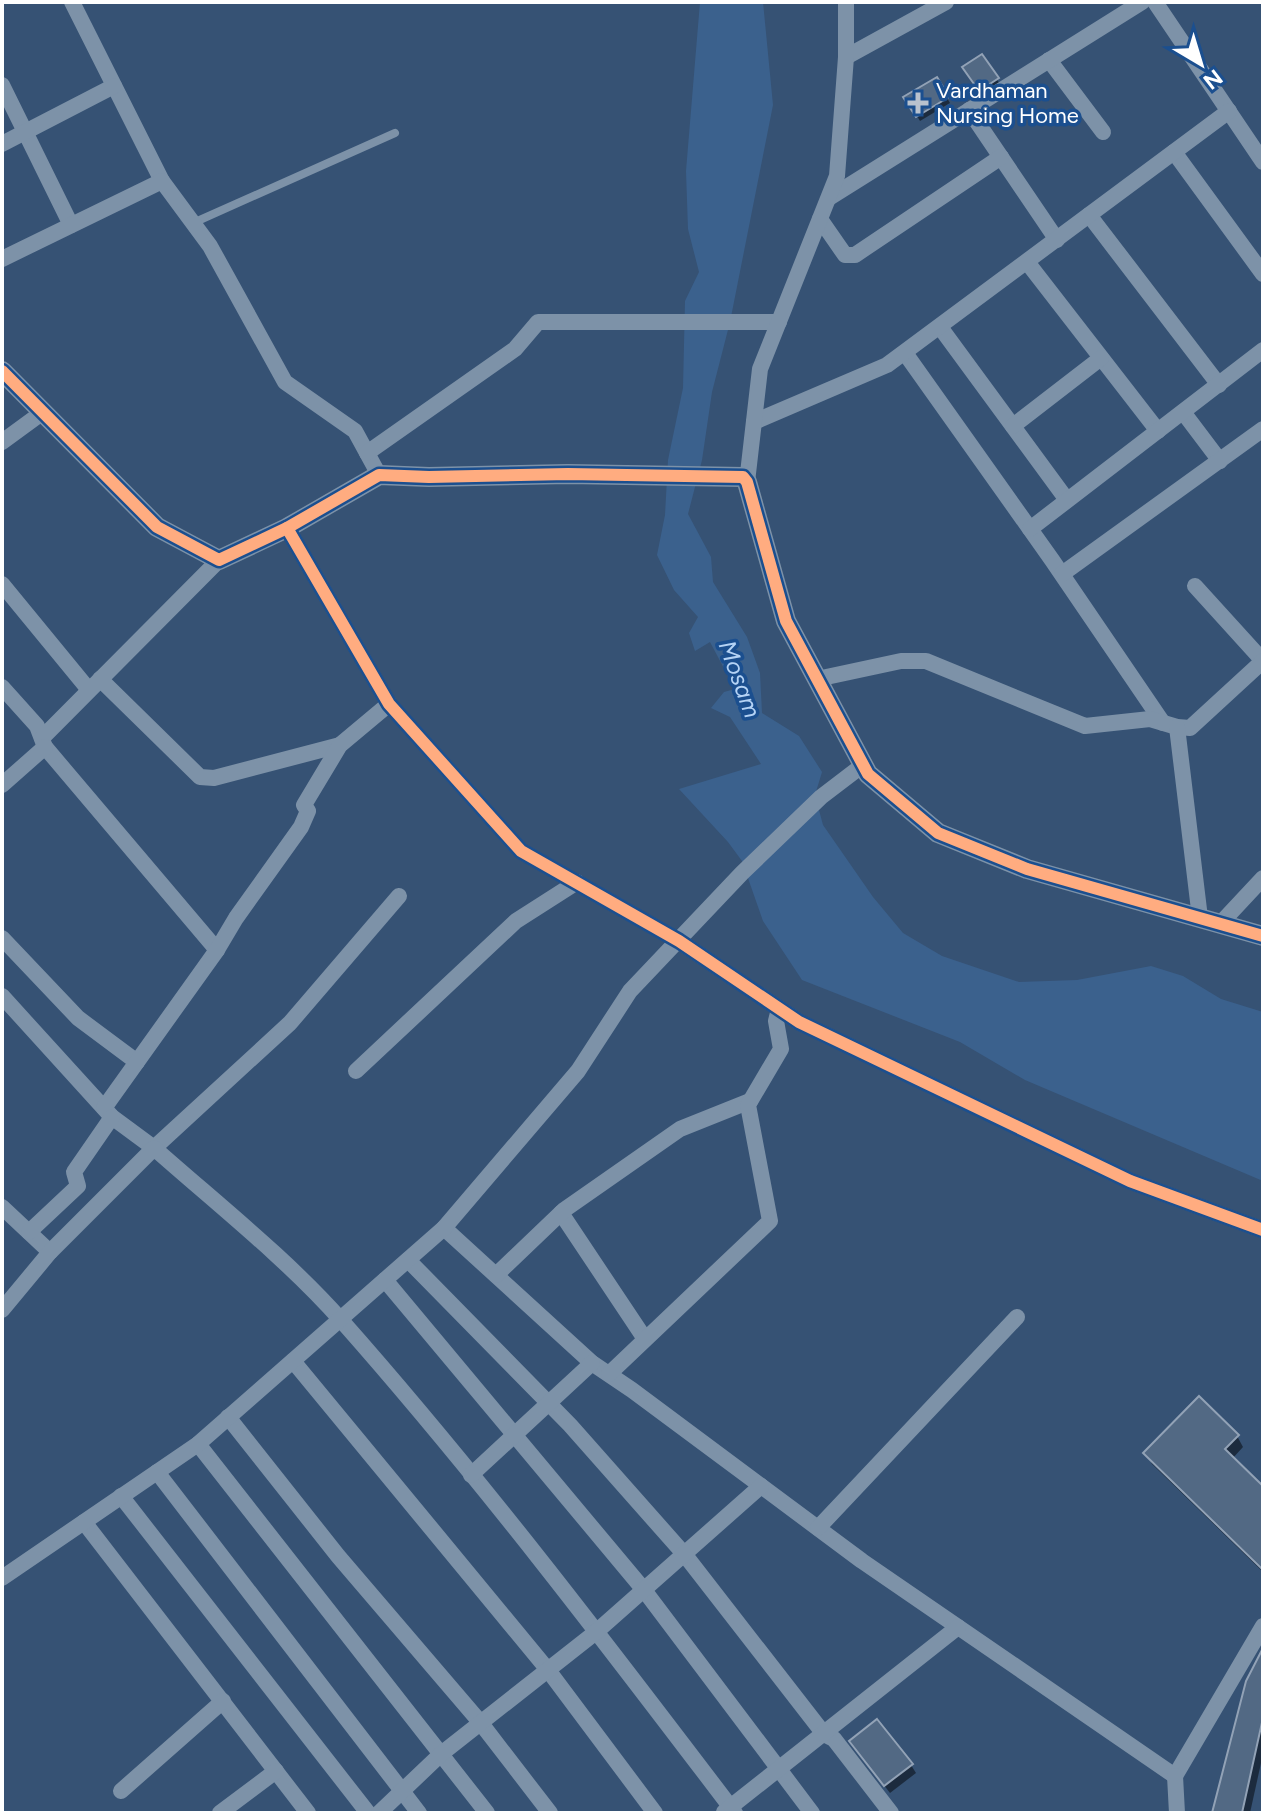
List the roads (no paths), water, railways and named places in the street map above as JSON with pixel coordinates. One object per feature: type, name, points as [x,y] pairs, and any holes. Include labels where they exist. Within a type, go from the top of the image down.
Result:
[{"type":"street","points":[[72,2],[162,181],[210,246],[285,382],[355,431],[379,475]]},
{"type":"street","points":[[846,2],[846,57],[837,176],[760,369],[745,480],[786,621],[868,774],[938,833],[1027,869],[1263,936]]},
{"type":"street","points":[[846,57],[946,2]]},
{"type":"street","points":[[829,198],[1142,2]]},
{"type":"street","points":[[1155,2],[1263,162]]},
{"type":"street","points":[[1049,60],[1103,132]]},
{"type":"street","points":[[2,85],[71,225]]},
{"type":"street","points":[[2,144],[114,86]]},
{"type":"street","points":[[969,110],[1057,240]]},
{"type":"street","points":[[754,422],[871,374],[905,353],[1229,111]]},
{"type":"street","points":[[1174,152],[1263,274]]},
{"type":"street","points":[[820,219],[839,250],[845,255],[855,255],[1001,157]]},
{"type":"street","points":[[2,259],[162,181]]},
{"type":"street","points":[[1089,215],[1219,385]]},
{"type":"street","points":[[1027,262],[1158,431]]},
{"type":"street","points":[[367,453],[515,349],[533,325],[542,322],[779,322]]},
{"type":"street","points":[[940,327],[1067,500]]},
{"type":"street","points":[[1030,529],[1263,350]]},
{"type":"street","points":[[905,353],[1170,725],[1200,918]]},
{"type":"street","points":[[1013,426],[1101,358]]},
{"type":"street","points":[[2,371],[157,527],[219,560]]},
{"type":"street","points":[[2,442],[43,412]]},
{"type":"street","points":[[1183,412],[1220,461]]},
{"type":"street","points":[[1062,574],[1263,429]]},
{"type":"street","points":[[2,785],[95,684],[219,560],[287,528],[379,475],[568,474],[745,480]]},
{"type":"street","points":[[287,528],[389,704],[521,851],[679,941],[799,1022],[1130,1181],[1263,1230]]},
{"type":"street","points":[[2,584],[95,684],[200,777],[214,778],[340,745]]},
{"type":"street","points":[[817,679],[901,661],[926,661],[1085,726],[1150,719],[1190,728],[1263,661],[1195,586]]},
{"type":"street","points":[[2,687],[37,726],[43,742],[217,950]]},
{"type":"street","points":[[29,1232],[78,1186],[74,1172],[137,1062],[301,827],[308,811],[304,805],[340,745],[389,704]]},
{"type":"street","points":[[2,1578],[198,1444],[444,1228],[578,1071],[630,991],[742,873],[821,797],[863,765]]},
{"type":"street","points":[[1220,924],[1263,878]]},
{"type":"street","points":[[356,1071],[516,921],[577,882]]},
{"type":"street","points":[[2,1310],[50,1252],[154,1148],[290,1023],[399,896]]},
{"type":"street","points":[[2,938],[78,1018],[137,1062]]},
{"type":"street","points":[[2,996],[108,1112],[154,1148],[282,1261],[340,1319],[471,1475],[596,1632],[729,1811],[958,1627]]},
{"type":"street","points":[[609,1374],[770,1221],[748,1105],[781,1049],[776,1021],[779,1009]]},
{"type":"street","points":[[496,1275],[561,1213],[687,1125],[750,1101]]},
{"type":"street","points":[[2,1207],[50,1252]]},
{"type":"street","points":[[561,1213],[645,1339]]},
{"type":"street","points":[[444,1228],[592,1363],[818,1528],[1175,1776]]},
{"type":"street","points":[[408,1260],[550,1405],[685,1555],[824,1734],[834,1739],[891,1813]]},
{"type":"street","points":[[385,1280],[644,1590],[812,1813]]},
{"type":"street","points":[[818,1528],[1017,1317]]},
{"type":"street","points":[[293,1361],[548,1670],[655,1813]]},
{"type":"street","points":[[471,1475],[592,1363]]},
{"type":"street","points":[[228,1417],[338,1556],[480,1722],[550,1813]]},
{"type":"street","points":[[198,1444],[487,1813]]},
{"type":"street","points":[[157,1472],[419,1813]]},
{"type":"street","points":[[379,1813],[441,1754],[596,1632],[761,1486]]},
{"type":"street","points":[[121,1496],[368,1813]]},
{"type":"street","points":[[84,1522],[308,1813]]},
{"type":"street","points":[[1177,1813],[1175,1776],[1263,1626]]},
{"type":"street","points":[[121,1791],[223,1701]]},
{"type":"street","points":[[220,1813],[276,1771]]},
{"type":"lane","points":[[193,223],[395,133]]},
{"type":"water","name":"Mosam","points":[[700,2],[763,2],[773,105],[730,322],[712,392],[702,460],[688,514],[711,557],[713,582],[747,637],[760,673],[762,713],[799,736],[822,772],[815,795],[823,825],[873,897],[903,933],[942,956],[1019,982],[1077,980],[1151,966],[1183,976],[1221,999],[1263,1012],[1263,1181],[1025,1080],[960,1042],[802,980],[763,921],[742,861],[679,789],[761,764],[730,717],[711,708],[724,692],[735,689],[710,642],[695,651],[689,633],[698,617],[674,590],[657,555],[665,515],[668,460],[683,388],[685,301],[699,272],[688,229],[686,171]]},
{"type":"place","name":"Vardhaman Nursing Home","points":[[918,103]]}]
